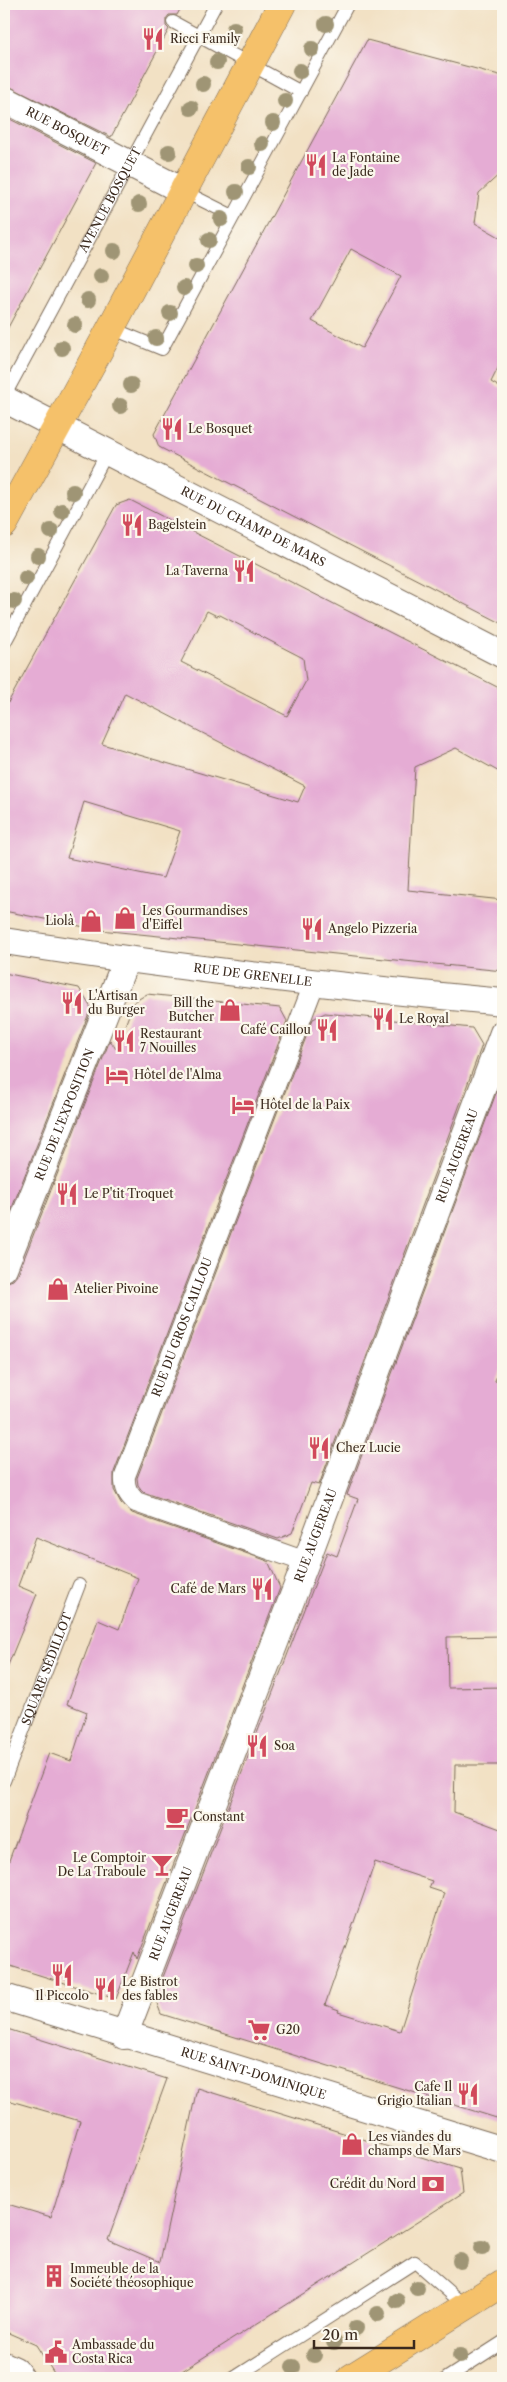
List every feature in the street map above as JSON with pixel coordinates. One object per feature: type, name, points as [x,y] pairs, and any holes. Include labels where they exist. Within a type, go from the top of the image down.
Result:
[{"type":"main road","points":[[4,524],[111,328],[282,4]]},
{"type":"main road","points":[[351,2378],[503,2283]]},
{"type":"street","name":"RUE BOSQUET","points":[[4,99],[183,191]]},
{"type":"street","name":"RUE DU CHAMP DE MARS","points":[[4,398],[107,453],[503,656]]},
{"type":"street","name":"RUE DE GRENELLE","points":[[4,941],[126,960],[314,984],[503,1002]]},
{"type":"street","name":"RUE DE L'EXPOSITION","points":[[4,1268],[126,960]]},
{"type":"street","name":"RUE DU GROS CAILLOU","points":[[306,1562],[136,1502],[126,1489],[124,1482],[128,1467],[314,984]]},
{"type":"street","name":"RUE AUGEREAU","points":[[124,2036],[306,1562],[503,1033]]},
{"type":"street","name":"RUE SAINT-DOMINIQUE","points":[[4,1998],[503,2150]]},
{"type":"street","points":[[4,2365],[15,2370],[20,2378]]},
{"type":"lane","name":"AVENUE BOSQUET","points":[[4,398],[216,4]]},
{"type":"lane","points":[[111,328],[162,349],[348,4]]},
{"type":"lane","points":[[173,22],[301,92]]},
{"type":"lane","points":[[183,191],[233,216]]},
{"type":"lane","points":[[4,644],[107,453]]},
{"type":"lane","name":"SQUARE SÉDILLOT","points":[[4,1781],[79,1585]]},
{"type":"lane","points":[[234,2378],[415,2262],[465,2306]]},
{"type":"lane","points":[[447,2378],[503,2342]]},
{"type":"building","points":[[4,4],[183,4],[177,15],[169,15],[166,19],[166,26],[169,29],[111,137],[4,84]]},
{"type":"building","points":[[367,40],[503,76],[503,171],[479,193],[475,223],[503,239],[503,358],[491,382],[503,389],[503,624],[159,447],[154,434]],"holes":[[[351,249],[401,276],[362,348],[312,321]]]},
{"type":"building","points":[[4,116],[96,163],[4,335]]},
{"type":"building","points":[[130,500],[503,690],[503,774],[456,748],[415,767],[408,890],[503,900],[503,971],[100,930],[4,911],[4,710],[116,505]],"holes":[[[207,611],[217,616],[220,615],[303,658],[306,681],[287,716],[181,662]],[[125,693],[305,786],[298,802],[102,744]],[[84,802],[180,831],[163,878],[67,858]]]},
{"type":"building","points":[[4,973],[79,988],[91,1008],[4,1228]]},
{"type":"building","points":[[147,994],[280,1008],[287,1021],[114,1472],[114,1490],[121,1503],[132,1513],[268,1561],[280,1588],[137,1959],[134,1952],[116,1999],[4,1964],[4,1874],[49,1753],[71,1761],[87,1712],[67,1704],[98,1620],[119,1629],[138,1578],[36,1537],[18,1586],[37,1594],[4,1675],[4,1283],[13,1280],[18,1274],[110,1040],[116,1049],[134,1002]]},
{"type":"building","points":[[325,1013],[472,1028],[482,1045],[319,1485],[311,1483],[292,1533],[278,1539],[143,1492],[138,1485],[137,1478],[313,1019]]},
{"type":"building","points":[[502,1077],[503,1358],[495,1381],[503,1384],[503,1636],[447,1637],[448,1688],[503,1687],[503,1765],[455,1765],[454,1812],[503,1830],[503,2120],[161,2014],[155,1998],[327,1552],[337,1556],[358,1499],[347,1495]],"holes":[[[375,1862],[432,1881],[429,1888],[444,1893],[400,2031],[338,2012],[339,2010],[325,2005]]]},
{"type":"building","points":[[4,2028],[167,2079],[108,2240],[160,2262],[197,2088],[460,2169],[463,2193],[171,2378],[57,2378],[36,2345],[4,2331],[4,2203],[51,2217],[80,2121],[4,2099]]},
{"type":"place","name":"Ricci Family","points":[[153,39]]},
{"type":"place","name":"La Fontaine de Jade","points":[[316,165]]},
{"type":"place","name":"Le Bosquet","points":[[172,429]]},
{"type":"place","name":"Bagelstein","points":[[132,525]]},
{"type":"place","name":"La Taverna","points":[[244,571]]},
{"type":"place","name":"Les Gourmandises d'Eiffel","points":[[125,918]]},
{"type":"place","name":"Liolà","points":[[91,921]]},
{"type":"place","name":"Angelo Pizzeria","points":[[312,929]]},
{"type":"place","name":"L'Artisan du Burger","points":[[72,1003]]},
{"type":"place","name":"Bill the Butcher","points":[[230,1010]]},
{"type":"place","name":"Le Royal","points":[[383,1019]]},
{"type":"place","name":"Café Caillou","points":[[327,1030]]},
{"type":"place","name":"Restaurant 7 Nouilles","points":[[124,1041]]},
{"type":"place","name":"Hôtel de l'Alma","points":[[117,1075]]},
{"type":"place","name":"Hôtel de la Paix","points":[[243,1105]]},
{"type":"place","name":"Le P'tit Troquet","points":[[67,1194]]},
{"type":"place","name":"Atelier Pivoine","points":[[58,1289]]},
{"type":"place","name":"Chez Lucie","points":[[319,1448]]},
{"type":"place","name":"Café de Mars","points":[[262,1589]]},
{"type":"place","name":"Soa","points":[[257,1746]]},
{"type":"place","name":"Constant","points":[[177,1817]]},
{"type":"place","name":"Le Comptoir De La Traboule","points":[[162,1865]]},
{"type":"place","name":"Il Piccolo","points":[[62,1975]]},
{"type":"place","name":"Le Bistrot des fables","points":[[105,1989]]},
{"type":"place","name":"G20","points":[[259,2030]]},
{"type":"place","name":"Cafe Il Grigio Italian","points":[[468,2094]]},
{"type":"place","name":"Les viandes du champs de Mars","points":[[352,2144]]},
{"type":"place","name":"Crédit du Nord","points":[[433,2184]]},
{"type":"place","name":"Immeuble de la Société théosophique","points":[[54,2276]]},
{"type":"place","name":"Ambassade du Costa Rica","points":[[56,2352]]}]
